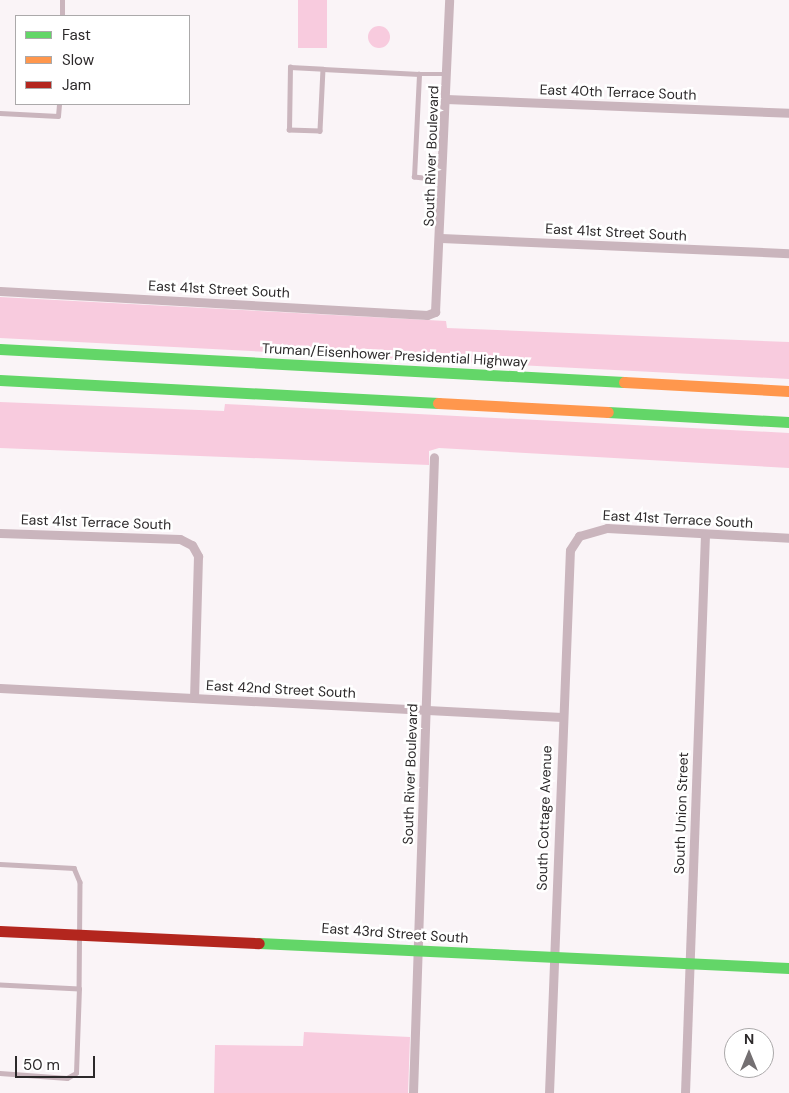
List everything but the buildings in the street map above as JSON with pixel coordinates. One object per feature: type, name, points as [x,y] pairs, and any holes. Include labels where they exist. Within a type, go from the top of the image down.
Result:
[{"type":"main road","name":"Truman/Eisenhower Presidential Highway","points":[[0,349],[789,391]]},
{"type":"main road","points":[[0,380],[789,422]]},
{"type":"main road","name":"East 43rd Street South","points":[[0,931],[417,947],[553,957],[789,968]]},
{"type":"street","name":"South River Boulevard","points":[[435,312],[444,180],[449,0]]},
{"type":"street","name":"East 40th Terrace South","points":[[446,99],[789,113]]},
{"type":"street","name":"East 41st Street South","points":[[441,238],[789,253]]},
{"type":"street","name":"East 41st Street South","points":[[0,291],[427,315],[435,312]]},
{"type":"street","name":"South River Boulevard","points":[[413,1093],[434,457]]},
{"type":"street","name":"East 41st Terrace South","points":[[572,545],[588,531],[607,528],[789,538]]},
{"type":"street","name":"East 41st Terrace South","points":[[0,533],[180,539],[189,543],[198,556],[194,698]]},
{"type":"street","name":"South Union Street","points":[[685,1093],[705,534]]},
{"type":"street","name":"South Cottage Avenue","points":[[549,1093],[567,558],[572,545]]},
{"type":"street","name":"East 42nd Street South","points":[[0,688],[562,717]]},
{"type":"lane","points":[[62,0],[62,15]]},
{"type":"lane","points":[[323,69],[320,131],[288,130],[290,67],[447,74]]},
{"type":"lane","points":[[419,74],[414,177],[444,180]]},
{"type":"lane","points":[[0,113],[58,116],[59,105]]},
{"type":"lane","points":[[0,864],[78,872],[79,989],[76,1073],[67,1078],[0,1073]]},
{"type":"lane","points":[[0,985],[79,989]]},
{"type":"shaded area","points":[[298,0],[327,0],[327,48],[298,48]]},
{"type":"shaded area","points":[[379,26],[387,29],[390,37],[387,45],[379,48],[371,45],[368,37],[371,29]]},
{"type":"shaded area","points":[[0,297],[446,321],[447,328],[789,342],[789,379],[0,338]]},
{"type":"shaded area","points":[[0,402],[224,411],[225,404],[789,433],[789,468],[439,448],[429,451],[429,465],[0,448]]},
{"type":"shaded area","points":[[304,1032],[410,1037],[408,1093],[214,1093],[215,1045],[303,1046]]},
{"type":"traffic: fast","points":[[0,349],[624,382]]},
{"type":"traffic: fast","points":[[0,380],[438,403]]},
{"type":"traffic: fast","points":[[608,412],[789,422]]},
{"type":"traffic: fast","points":[[259,943],[789,968]]},
{"type":"traffic: slow","points":[[624,382],[789,391]]},
{"type":"traffic: slow","points":[[438,403],[608,412]]},
{"type":"traffic: jam","points":[[0,931],[259,943]]}]
